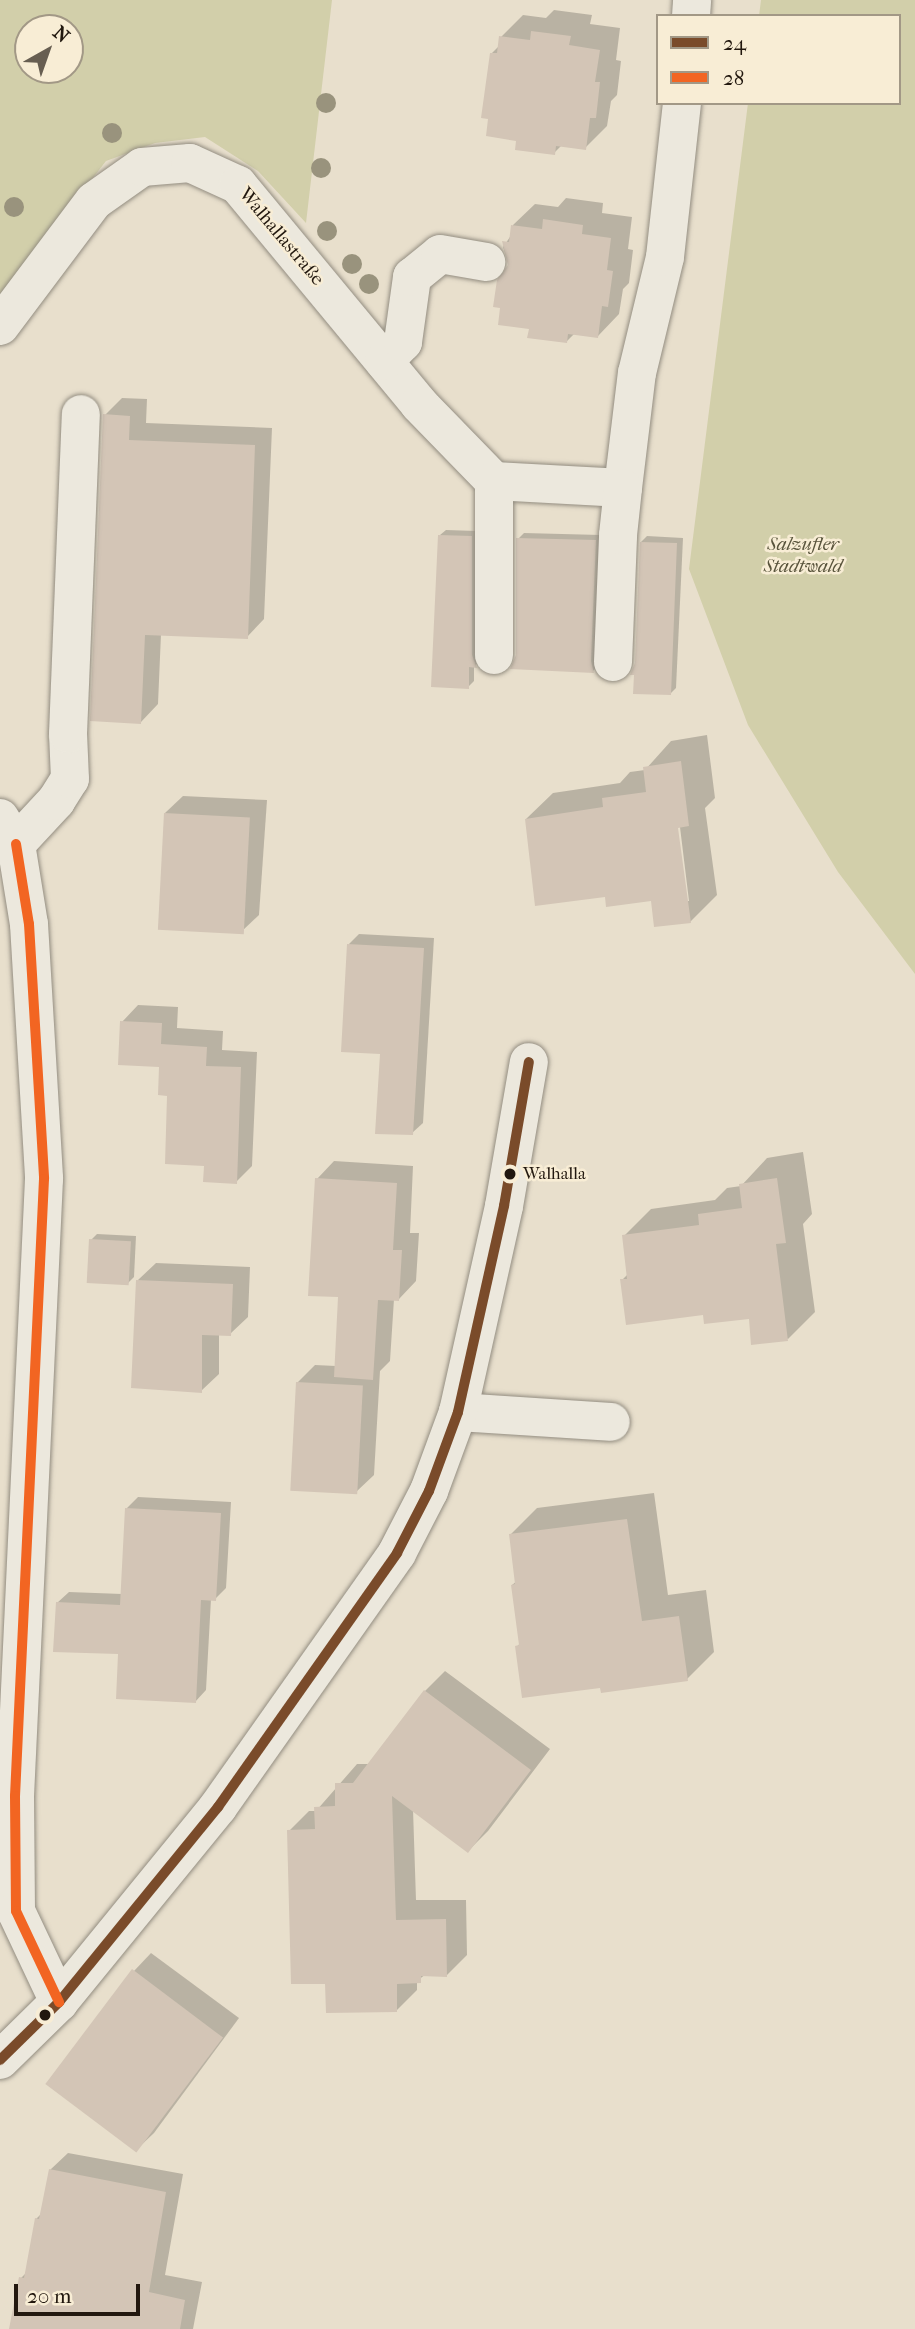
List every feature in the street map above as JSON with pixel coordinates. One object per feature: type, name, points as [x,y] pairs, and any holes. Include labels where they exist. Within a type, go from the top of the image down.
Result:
[{"type":"street","points":[[613,662],[618,535],[637,373],[665,257],[682,105]]},
{"type":"street","name":"Walhallastraße","points":[[0,326],[94,201],[142,167],[190,163],[238,185],[419,404],[494,481]]},
{"type":"street","points":[[384,361],[403,342],[412,277],[440,254],[486,262]]},
{"type":"street","points":[[59,2002],[16,1911],[15,1898],[15,1796],[44,1179],[29,924],[8,831],[56,801],[70,779],[68,734],[81,414]]},
{"type":"street","points":[[494,655],[494,481],[623,488]]},
{"type":"street","points":[[0,2060],[59,2002],[218,1807],[397,1553],[429,1491],[458,1412],[505,1206],[529,1062]]},
{"type":"street","points":[[458,1412],[611,1422]]},
{"type":"green space","points":[[0,0],[332,0],[306,223],[258,171],[205,137],[155,143],[106,161],[0,298]]},
{"type":"green space","name":"Salzufler Stadtwald","points":[[761,0],[915,0],[915,974],[838,872],[748,725],[689,569],[748,105],[901,105],[901,14],[759,14]]},
{"type":"building","points":[[531,31],[571,36],[569,45],[600,50],[595,82],[600,82],[596,118],[590,118],[586,150],[556,146],[555,155],[515,150],[516,141],[486,136],[488,119],[481,118],[490,53],[497,53],[499,36],[530,40]]},
{"type":"building","points":[[543,219],[583,225],[582,234],[611,238],[607,270],[613,271],[608,307],[602,306],[598,338],[568,334],[567,343],[527,338],[529,329],[498,325],[500,308],[493,307],[497,280],[508,265],[502,241],[509,242],[511,225],[542,229]]},
{"type":"building","points":[[103,414],[130,416],[129,440],[255,445],[248,639],[145,635],[141,724],[90,721]]},
{"type":"building","points":[[438,535],[472,536],[472,655],[477,668],[469,667],[469,689],[431,687]]},
{"type":"building","points":[[516,538],[596,540],[591,661],[594,673],[510,669],[516,655]]},
{"type":"building","points":[[640,542],[677,543],[671,695],[633,694],[634,675],[630,675],[635,663]]},
{"type":"building","points":[[681,761],[689,826],[678,828],[691,923],[654,927],[651,901],[606,907],[605,897],[535,906],[525,819],[603,807],[602,798],[646,792],[643,767]]},
{"type":"building","points":[[164,813],[250,818],[244,934],[158,930]]},
{"type":"building","points":[[347,944],[424,948],[413,1135],[375,1134],[380,1054],[341,1052]]},
{"type":"building","points":[[120,1021],[162,1023],[161,1044],[207,1047],[206,1066],[241,1067],[237,1184],[203,1182],[204,1166],[165,1164],[167,1096],[158,1095],[159,1067],[118,1065]]},
{"type":"building","points":[[315,1178],[397,1183],[393,1250],[402,1250],[399,1301],[378,1300],[373,1380],[334,1377],[338,1297],[308,1296]]},
{"type":"building","points":[[777,1178],[786,1243],[776,1244],[788,1341],[751,1345],[749,1319],[704,1324],[703,1315],[626,1325],[620,1279],[627,1279],[622,1235],[699,1225],[698,1214],[742,1208],[739,1184]]},
{"type":"building","points":[[89,1239],[131,1241],[129,1285],[87,1283]]},
{"type":"building","points":[[136,1280],[233,1284],[231,1336],[202,1335],[202,1393],[131,1388]]},
{"type":"building","points":[[296,1382],[363,1386],[357,1494],[290,1491]]},
{"type":"building","points":[[125,1508],[221,1513],[216,1601],[201,1600],[196,1703],[116,1699],[118,1654],[53,1652],[56,1602],[120,1605]]},
{"type":"building","points":[[627,1519],[642,1621],[679,1616],[688,1681],[601,1693],[600,1688],[522,1698],[515,1646],[519,1645],[511,1585],[515,1584],[509,1534]]},
{"type":"building","points":[[424,1690],[531,1770],[468,1853],[392,1796],[396,1920],[446,1919],[447,1977],[421,1976],[421,1983],[397,1984],[397,2012],[326,2013],[325,1984],[291,1984],[287,1830],[315,1829],[314,1807],[335,1806],[335,1783],[353,1783]]},
{"type":"building","points":[[132,1969],[223,2038],[136,2153],[45,2084]]},
{"type":"building","points":[[49,2169],[166,2192],[149,2292],[185,2300],[180,2329],[9,2329],[19,2277],[24,2278],[35,2218],[39,2219]]},
{"type":"transit line","name":"28","points":[[16,844],[29,924],[44,1179],[15,1796],[16,1911],[59,2002]]},
{"type":"transit line","name":"24","points":[[0,2060],[59,2002],[218,1807],[397,1553],[429,1491],[458,1412],[504,1206],[529,1062]]},
{"type":"place","name":"Walhalla","points":[[510,1174]]}]
